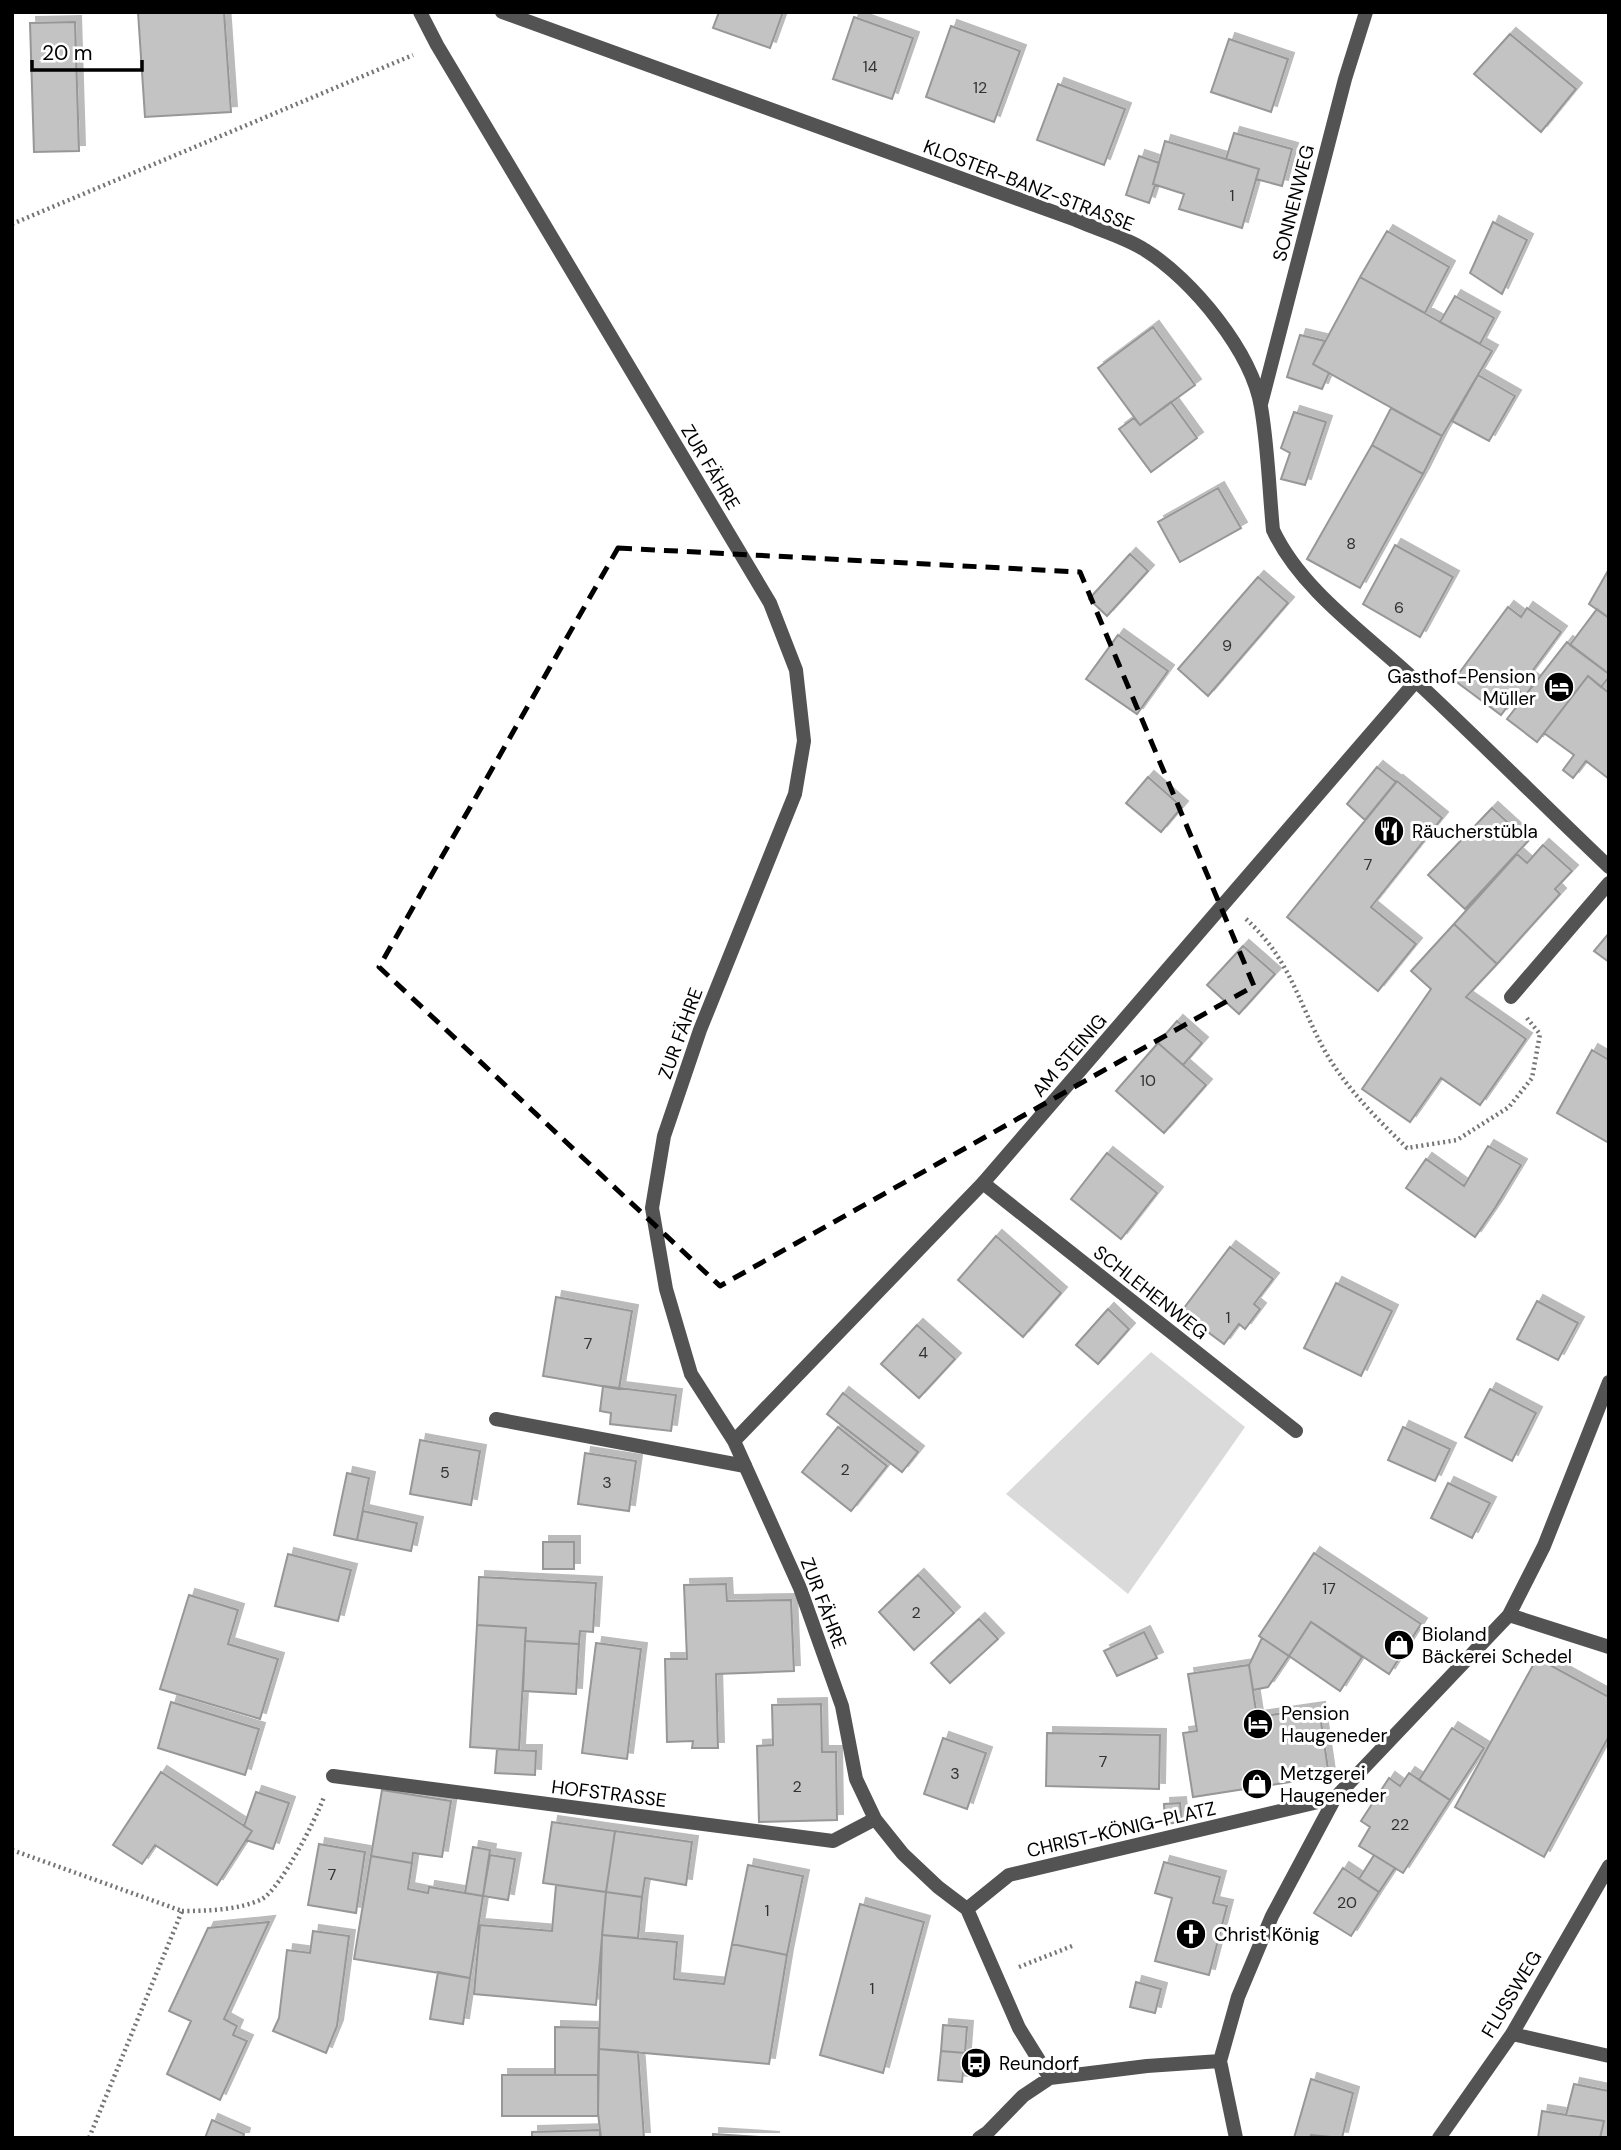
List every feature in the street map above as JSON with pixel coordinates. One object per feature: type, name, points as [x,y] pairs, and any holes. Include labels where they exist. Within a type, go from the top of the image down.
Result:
[{"type":"street","name":"ZUR FÄHRE","points":[[420,12],[437,45],[770,603],[796,670],[804,741],[795,794],[700,1030],[664,1136],[652,1208],[666,1289],[691,1374],[734,1440],[800,1588],[842,1706],[856,1779],[875,1819],[903,1854],[967,1909],[1019,2028],[1050,2078]]},
{"type":"street","name":"KLOSTER-BANZ-STRASSE","points":[[502,12],[1076,220],[1144,249],[1176,273],[1212,311],[1250,371],[1261,405],[1273,530],[1296,569],[1609,867]]},
{"type":"street","name":"SONNENWEG","points":[[1261,405],[1345,79],[1366,12]]},
{"type":"street","name":"AM STEINIG","points":[[734,1440],[983,1183],[1416,681]]},
{"type":"street","points":[[1511,997],[1609,883]]},
{"type":"street","name":"SCHLEHENWEG","points":[[983,1183],[1296,1431]]},
{"type":"street","points":[[1236,2138],[1220,2061],[1238,1997],[1272,1916],[1335,1798],[1509,1615],[1544,1546],[1609,1382]]},
{"type":"street","points":[[496,1419],[745,1466]]},
{"type":"street","points":[[1509,1615],[1609,1647]]},
{"type":"street","name":"HOFSTRASSE","points":[[333,1776],[833,1841],[875,1819]]},
{"type":"street","name":"CHRIST-KÖNIG-PLATZ","points":[[967,1909],[1009,1875],[1335,1798]]},
{"type":"street","name":"FLUSSWEG","points":[[1439,2138],[1512,2034],[1609,1866]]},
{"type":"street","points":[[1512,2034],[1609,2056]]},
{"type":"street","points":[[979,2138],[1023,2096],[1050,2078],[1147,2066],[1220,2061]]},
{"type":"path","points":[[12,225],[437,45]]},
{"type":"path","points":[[1227,902],[1264,935],[1293,980],[1326,1053],[1364,1106],[1407,1148],[1457,1140],[1510,1107],[1532,1078],[1540,1034],[1511,997]]},
{"type":"path","points":[[12,1850],[182,1911],[215,1911],[264,1898],[297,1853],[315,1820],[333,1776]]},
{"type":"path","points":[[89,2138],[182,1911]]},
{"type":"path","points":[[996,1976],[1072,1946]]},
{"type":"highlighted area","points":[[618,548],[1080,572],[1254,986],[720,1286],[379,967]]},
{"type":"shaded area","points":[[1151,1352],[1245,1427],[1128,1594],[1006,1494]]},
{"type":"building","points":[[138,12],[224,12],[231,112],[145,117]]},
{"type":"building","points":[[719,12],[783,12],[770,48],[713,28]]},
{"type":"building","points":[[854,17],[913,38],[892,99],[833,79]]},
{"type":"building","points":[[75,22],[79,151],[34,152],[30,23]]},
{"type":"building","points":[[951,26],[1020,51],[994,122],[926,97]]},
{"type":"building","points":[[1510,34],[1576,89],[1541,132],[1474,74]]},
{"type":"building","points":[[1229,39],[1288,59],[1271,112],[1211,92]]},
{"type":"building","points":[[1058,84],[1125,109],[1104,165],[1037,140]]},
{"type":"building","points":[[1234,133],[1292,149],[1282,186],[1256,179],[1259,169],[1226,159]]},
{"type":"building","points":[[1165,141],[1259,169],[1242,228],[1179,209],[1184,194],[1153,184]]},
{"type":"building","points":[[1139,156],[1159,163],[1149,203],[1126,195]]},
{"type":"building","points":[[1493,222],[1527,240],[1502,294],[1470,273]]},
{"type":"building","points":[[1387,231],[1449,267],[1425,313],[1360,277]]},
{"type":"building","points":[[1360,277],[1492,351],[1442,436],[1313,364]]},
{"type":"building","points":[[1455,296],[1494,318],[1480,344],[1440,322]]},
{"type":"building","points":[[1153,327],[1195,385],[1140,425],[1098,368]]},
{"type":"building","points":[[1300,335],[1325,341],[1313,364],[1329,373],[1322,389],[1287,377]]},
{"type":"building","points":[[1478,375],[1515,396],[1489,441],[1452,421]]},
{"type":"building","points":[[1171,402],[1197,438],[1151,472],[1119,429],[1134,418],[1140,425]]},
{"type":"building","points":[[1391,408],[1442,436],[1423,474],[1372,445]]},
{"type":"building","points":[[1294,412],[1326,422],[1305,485],[1281,479],[1290,453],[1281,448]]},
{"type":"building","points":[[1372,445],[1423,474],[1360,588],[1307,559]]},
{"type":"building","points":[[1218,488],[1241,528],[1180,562],[1158,522]]},
{"type":"building","points":[[1395,545],[1453,577],[1420,637],[1363,604]]},
{"type":"building","points":[[1130,554],[1148,571],[1107,616],[1089,599]]},
{"type":"building","points":[[1609,569],[1609,618],[1589,604]]},
{"type":"building","points":[[1258,577],[1288,603],[1208,696],[1178,669]]},
{"type":"building","points":[[1508,607],[1521,617],[1527,608],[1561,632],[1528,677],[1535,682],[1525,696],[1519,691],[1501,715],[1454,680]]},
{"type":"building","points":[[1597,609],[1609,618],[1609,674],[1570,645]]},
{"type":"building","points":[[1118,635],[1168,671],[1137,714],[1086,679]]},
{"type":"building","points":[[1567,642],[1609,674],[1609,677],[1601,687],[1588,676],[1537,742],[1507,719]]},
{"type":"building","points":[[1588,676],[1609,693],[1609,779],[1586,761],[1573,778],[1563,770],[1574,755],[1544,733]]},
{"type":"building","points":[[1377,767],[1396,782],[1365,820],[1347,804]]},
{"type":"building","points":[[1148,777],[1182,807],[1161,832],[1126,803]]},
{"type":"building","points":[[1397,781],[1442,818],[1371,907],[1416,944],[1378,991],[1287,917]]},
{"type":"building","points":[[1492,808],[1528,841],[1465,909],[1428,875]]},
{"type":"building","points":[[1543,845],[1572,871],[1555,889],[1560,894],[1497,964],[1454,924],[1517,854],[1527,863]]},
{"type":"building","points":[[1454,924],[1497,964],[1466,997],[1526,1039],[1480,1105],[1441,1078],[1410,1122],[1362,1089],[1431,989],[1411,971]]},
{"type":"building","points":[[1609,933],[1609,962],[1594,951]]},
{"type":"building","points":[[1243,946],[1275,974],[1239,1014],[1207,985]]},
{"type":"building","points":[[1177,1021],[1202,1043],[1183,1065],[1158,1043]]},
{"type":"building","points":[[1158,1043],[1206,1085],[1164,1133],[1116,1091]]},
{"type":"building","points":[[1592,1050],[1609,1060],[1609,1143],[1557,1113]]},
{"type":"building","points":[[1488,1146],[1521,1165],[1475,1237],[1406,1188],[1426,1159],[1464,1186]]},
{"type":"building","points":[[1107,1153],[1157,1193],[1121,1239],[1071,1199]]},
{"type":"building","points":[[996,1236],[1061,1293],[1023,1337],[958,1280]]},
{"type":"building","points":[[1230,1247],[1273,1279],[1254,1304],[1260,1309],[1245,1329],[1239,1324],[1224,1344],[1181,1312]]},
{"type":"building","points":[[1336,1283],[1392,1311],[1361,1376],[1304,1348]]},
{"type":"building","points":[[556,1297],[632,1311],[619,1389],[543,1376]]},
{"type":"building","points":[[1537,1301],[1578,1323],[1558,1360],[1517,1339]]},
{"type":"building","points":[[1108,1309],[1129,1329],[1098,1364],[1076,1345]]},
{"type":"building","points":[[917,1325],[955,1359],[919,1398],[881,1364]]},
{"type":"building","points":[[603,1386],[676,1395],[671,1431],[610,1424],[611,1413],[600,1411]]},
{"type":"building","points":[[1490,1389],[1536,1413],[1512,1461],[1465,1437]]},
{"type":"building","points":[[843,1393],[918,1452],[902,1472],[827,1414]]},
{"type":"building","points":[[838,1427],[887,1466],[851,1511],[802,1472]]},
{"type":"building","points":[[1403,1427],[1450,1449],[1435,1481],[1388,1460]]},
{"type":"building","points":[[420,1440],[480,1451],[471,1505],[410,1494]]},
{"type":"building","points":[[585,1453],[636,1461],[629,1511],[578,1504]]},
{"type":"building","points":[[347,1473],[369,1478],[357,1540],[334,1535]]},
{"type":"building","points":[[1448,1483],[1490,1503],[1472,1538],[1431,1518]]},
{"type":"building","points":[[363,1511],[417,1523],[411,1551],[357,1540]]},
{"type":"building","points":[[543,1542],[574,1542],[574,1569],[543,1569]]},
{"type":"building","points":[[1314,1553],[1421,1624],[1389,1674],[1311,1622],[1289,1656],[1259,1636]]},
{"type":"building","points":[[288,1554],[351,1570],[338,1621],[275,1606]]},
{"type":"building","points":[[918,1575],[954,1613],[914,1650],[879,1612]]},
{"type":"building","points":[[479,1577],[596,1583],[593,1632],[580,1631],[579,1644],[525,1641],[526,1628],[477,1625]]},
{"type":"building","points":[[726,1584],[727,1601],[791,1600],[794,1671],[716,1674],[718,1748],[692,1748],[693,1741],[667,1742],[665,1659],[687,1659],[684,1585]]},
{"type":"building","points":[[189,1595],[238,1610],[228,1644],[278,1659],[260,1719],[160,1689]]},
{"type":"building","points":[[979,1619],[998,1639],[950,1683],[931,1663]]},
{"type":"building","points":[[1311,1622],[1362,1657],[1340,1691],[1289,1656]]},
{"type":"building","points":[[477,1625],[526,1628],[519,1750],[470,1747]]},
{"type":"building","points":[[1144,1632],[1157,1658],[1117,1676],[1104,1651]]},
{"type":"building","points":[[1262,1638],[1289,1656],[1268,1687],[1253,1690],[1249,1665]]},
{"type":"building","points":[[525,1641],[579,1644],[576,1694],[523,1691]]},
{"type":"building","points":[[596,1643],[641,1649],[627,1759],[582,1753]]},
{"type":"building","points":[[1537,1658],[1609,1697],[1609,1736],[1544,1857],[1455,1807]]},
{"type":"building","name":"Pension Haugeneder","points":[[1249,1665],[1257,1717],[1319,1708],[1329,1776],[1193,1797],[1183,1733],[1197,1731],[1188,1674]]},
{"type":"building","points":[[171,1702],[259,1729],[245,1775],[158,1748]]},
{"type":"building","points":[[821,1704],[822,1752],[836,1752],[837,1820],[759,1822],[757,1746],[773,1745],[772,1705]]},
{"type":"building","points":[[1452,1728],[1484,1748],[1450,1800],[1419,1780]]},
{"type":"building","points":[[1047,1733],[1160,1735],[1159,1789],[1046,1786]]},
{"type":"building","points":[[943,1738],[986,1753],[967,1809],[924,1794]]},
{"type":"building","points":[[497,1749],[536,1751],[535,1775],[495,1773]]},
{"type":"building","points":[[161,1772],[252,1831],[217,1885],[155,1845],[142,1864],[113,1845]]},
{"type":"building","points":[[1409,1773],[1450,1800],[1403,1873],[1359,1846],[1370,1827],[1361,1821],[1389,1778],[1400,1786]]},
{"type":"building","points":[[382,1790],[451,1801],[442,1857],[413,1853],[412,1863],[371,1856]]},
{"type":"building","points":[[256,1792],[289,1803],[273,1849],[246,1840],[252,1831],[244,1826]]},
{"type":"building","points":[[1180,1803],[1182,1822],[1165,1824],[1164,1804]]},
{"type":"building","points":[[552,1822],[615,1831],[606,1892],[543,1883]]},
{"type":"building","points":[[615,1831],[692,1842],[686,1885],[645,1878],[642,1897],[606,1892]]},
{"type":"building","points":[[319,1844],[365,1852],[356,1913],[308,1905]]},
{"type":"building","points":[[473,1847],[490,1850],[483,1896],[465,1893]]},
{"type":"building","points":[[490,1855],[515,1859],[508,1900],[483,1896]]},
{"type":"building","points":[[1374,1855],[1395,1868],[1379,1892],[1359,1879]]},
{"type":"building","points":[[371,1856],[412,1863],[408,1889],[428,1893],[429,1887],[483,1896],[470,1978],[354,1959]]},
{"type":"building","name":"Christ König","points":[[1164,1862],[1220,1877],[1213,1903],[1227,1906],[1209,1975],[1155,1961],[1172,1898],[1155,1893]]},
{"type":"building","points":[[748,1865],[803,1876],[787,1955],[732,1944]]},
{"type":"building","points":[[1343,1868],[1379,1892],[1351,1936],[1314,1913]]},
{"type":"building","points":[[556,1885],[606,1892],[596,2005],[474,1994],[480,1925],[552,1931]]},
{"type":"building","points":[[606,1892],[642,1897],[638,1938],[602,1935]]},
{"type":"building","points":[[860,1904],[924,1922],[883,2073],[820,2055]]},
{"type":"building","points":[[269,1922],[224,2019],[237,2026],[233,2035],[247,2041],[220,2100],[167,2074],[191,2021],[169,2011],[208,1928]]},
{"type":"building","points":[[313,1931],[349,1936],[337,2026],[326,2053],[273,2031],[279,2018],[287,1950],[310,1953]]},
{"type":"building","points":[[602,1935],[677,1942],[674,1979],[724,1984],[732,1944],[787,1955],[769,2064],[599,2049]]},
{"type":"building","points":[[438,1972],[470,1978],[463,2024],[430,2019]]},
{"type":"building","points":[[1136,1982],[1161,1989],[1155,2013],[1130,2007]]},
{"type":"building","points":[[943,2025],[967,2027],[965,2053],[941,2051]]},
{"type":"building","points":[[555,2027],[599,2028],[598,2075],[555,2075]]},
{"type":"building","points":[[599,2049],[638,2052],[644,2138],[601,2138],[598,2113]]},
{"type":"building","points":[[941,2051],[965,2053],[962,2082],[938,2080]]},
{"type":"building","points":[[502,2075],[598,2075],[598,2116],[502,2116]]},
{"type":"building","points":[[1311,2079],[1353,2093],[1342,2138],[1311,2135],[1310,2138],[1294,2138]]},
{"type":"building","points":[[1574,2084],[1609,2091],[1609,2138],[1600,2138],[1604,2121],[1566,2115]]},
{"type":"building","points":[[1542,2111],[1604,2121],[1600,2138],[1538,2138]]},
{"type":"building","points":[[212,2120],[244,2134],[243,2138],[205,2138]]},
{"type":"building","points":[[600,2130],[600,2138],[532,2138],[532,2132]]},
{"type":"building","points":[[713,2134],[774,2138],[713,2138]]},
{"type":"place","name":"Gasthof-Pension Müller","points":[[1559,687]]},
{"type":"place","name":"Räucherstübla","points":[[1389,831]]},
{"type":"place","name":"Bioland Bäckerei Schedel","points":[[1399,1645]]},
{"type":"place","name":"Pension Haugeneder","points":[[1258,1724]]},
{"type":"place","name":"Metzgerei Haugeneder","points":[[1257,1784]]},
{"type":"place","name":"Christ König","points":[[1191,1934]]},
{"type":"place","name":"Reundorf","points":[[976,2063]]}]
